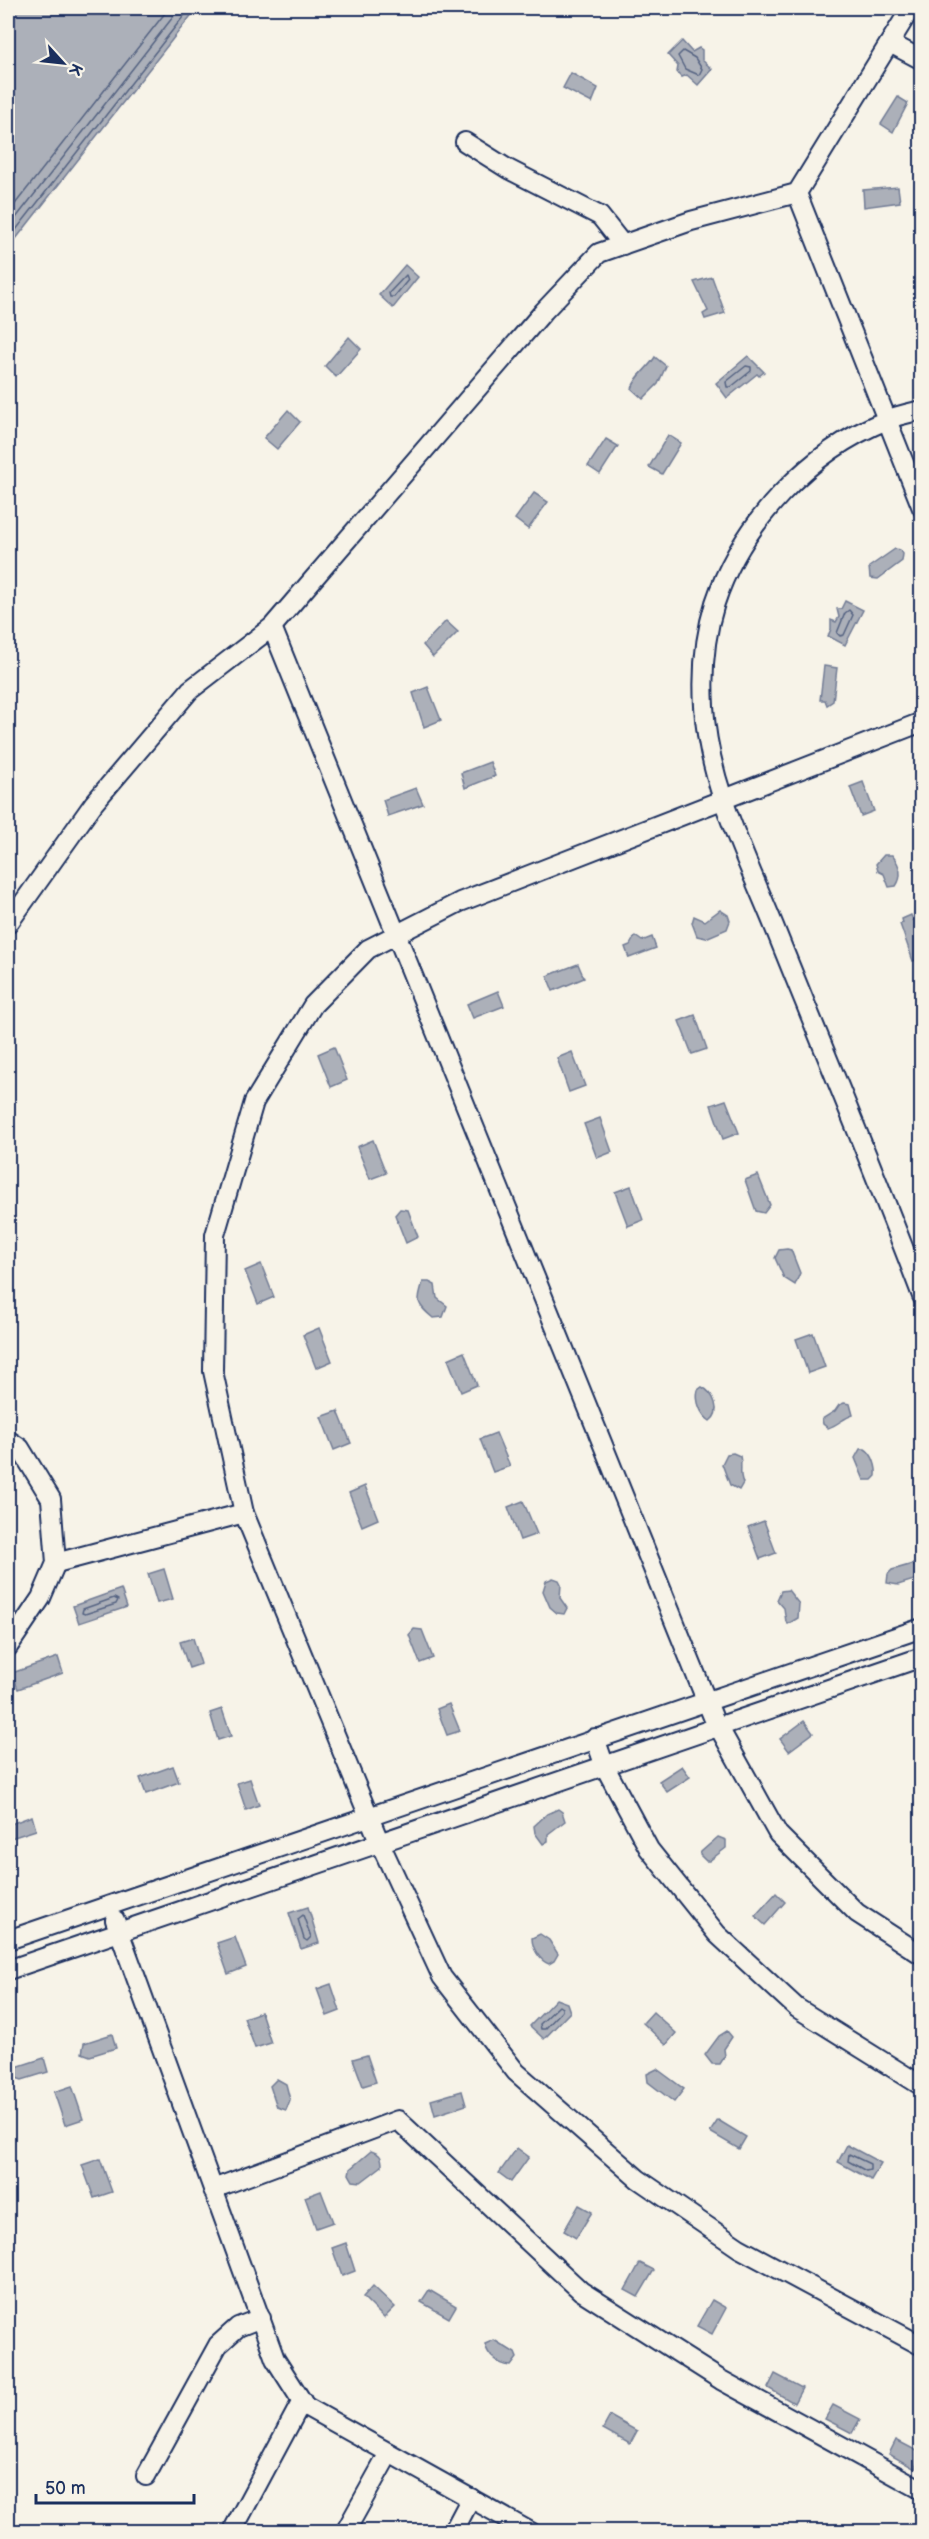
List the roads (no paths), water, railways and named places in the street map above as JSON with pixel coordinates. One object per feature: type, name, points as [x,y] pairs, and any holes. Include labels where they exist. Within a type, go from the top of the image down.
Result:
[{"type":"street","points":[[8,938],[11,920],[94,803],[190,690],[272,627],[544,311],[599,253],[691,221],[797,193],[911,8]]},
{"type":"street","points":[[890,43],[921,60]]},
{"type":"street","points":[[465,142],[508,169],[600,216],[623,245]]},
{"type":"street","points":[[797,193],[888,419],[921,508]]},
{"type":"street","points":[[921,410],[888,419],[849,439],[800,476],[760,517],[734,561],[715,603],[705,652],[704,707],[723,799],[917,1270],[921,1296]]},
{"type":"street","points":[[272,627],[718,1727],[778,1834],[857,1913],[921,1954]]},
{"type":"street","points":[[921,722],[460,902],[368,949],[313,1005],[254,1102],[215,1235],[213,1371],[244,1513],[379,1841],[442,1977],[516,2072],[638,2179],[730,2241],[921,2346]]},
{"type":"street","points":[[8,1440],[20,1448],[51,1499],[56,1563],[41,1598],[8,1647]]},
{"type":"street","points":[[56,1563],[244,1513]]},
{"type":"street","points":[[8,1940],[368,1815],[921,1628]]},
{"type":"street","points":[[8,1970],[379,1841],[605,1767],[921,1658]]},
{"type":"street","points":[[595,1738],[605,1767],[650,1849],[717,1934],[797,2008],[921,2086]]},
{"type":"street","points":[[109,1905],[275,2360],[305,2406],[531,2532]]},
{"type":"street","points":[[213,2189],[398,2120],[581,2291],[721,2380],[921,2490]]},
{"type":"street","points":[[146,2476],[218,2345],[238,2327],[261,2318]]},
{"type":"street","points":[[235,2526],[302,2401]]},
{"type":"street","points":[[345,2532],[389,2453]]},
{"type":"street","points":[[453,2532],[471,2498]]},
{"type":"water","points":[[8,8],[197,8],[8,249]]},
{"type":"water","points":[[682,41],[692,52],[699,48],[702,50],[702,60],[712,69],[698,85],[687,75],[682,77],[677,72],[678,66],[668,55]]},
{"type":"water","points":[[571,73],[598,88],[592,103],[563,88]]},
{"type":"water","points":[[898,97],[908,103],[893,132],[881,124]]},
{"type":"water","points":[[898,187],[900,202],[864,207],[863,190]]},
{"type":"water","points":[[405,265],[418,277],[393,308],[379,295]]},
{"type":"water","points":[[712,277],[725,313],[705,319],[703,314],[708,311],[694,282]]},
{"type":"water","points":[[349,337],[361,349],[336,377],[325,366]]},
{"type":"water","points":[[748,356],[764,372],[759,376],[757,374],[727,398],[716,383]]},
{"type":"water","points":[[655,357],[666,366],[658,384],[643,399],[632,389],[636,380]]},
{"type":"water","points":[[288,410],[300,422],[277,449],[264,438]]},
{"type":"water","points":[[668,435],[681,443],[662,474],[649,467]]},
{"type":"water","points":[[606,439],[618,446],[600,474],[588,466]]},
{"type":"water","points":[[534,493],[548,502],[528,529],[515,519]]},
{"type":"water","points":[[895,549],[900,550],[903,554],[902,561],[878,579],[870,578],[869,567]]},
{"type":"water","points":[[845,601],[863,610],[845,645],[828,636],[831,620],[836,622],[839,617],[837,609],[841,609]]},
{"type":"water","points":[[446,621],[458,632],[433,657],[423,645]]},
{"type":"water","points":[[824,666],[837,668],[833,701],[827,705],[825,700],[820,700]]},
{"type":"water","points":[[428,687],[441,720],[424,727],[413,693]]},
{"type":"water","points":[[490,762],[495,776],[465,788],[461,773]]},
{"type":"water","points":[[863,782],[874,811],[861,816],[850,787]]},
{"type":"water","points":[[416,788],[423,804],[388,816],[383,800]]},
{"type":"water","points":[[884,855],[892,855],[899,867],[900,874],[896,886],[889,887],[884,874],[878,871],[876,864]]},
{"type":"water","points":[[720,910],[728,915],[730,921],[727,929],[706,938],[697,936],[692,923],[694,916],[705,921]]},
{"type":"water","points":[[911,915],[913,920],[917,919],[921,930],[920,963],[919,959],[913,961],[900,924],[903,923],[902,919]]},
{"type":"water","points":[[635,936],[642,941],[652,937],[656,948],[629,958],[625,947],[630,945]]},
{"type":"water","points":[[578,964],[584,978],[553,991],[547,976]]},
{"type":"water","points":[[498,991],[504,1006],[473,1018],[467,1004]]},
{"type":"water","points":[[695,1015],[707,1049],[692,1054],[679,1021]]},
{"type":"water","points":[[334,1047],[347,1080],[331,1087],[318,1054]]},
{"type":"water","points":[[572,1052],[585,1086],[569,1092],[557,1058]]},
{"type":"water","points":[[726,1100],[739,1133],[723,1139],[711,1105]]},
{"type":"water","points":[[600,1118],[612,1152],[597,1158],[584,1124]]},
{"type":"water","points":[[373,1140],[386,1173],[370,1179],[357,1147]]},
{"type":"water","points":[[758,1175],[770,1205],[764,1213],[756,1211],[745,1180]]},
{"type":"water","points":[[631,1186],[643,1220],[628,1226],[615,1192]]},
{"type":"water","points":[[400,1209],[408,1210],[418,1237],[406,1243],[395,1215]]},
{"type":"water","points":[[779,1250],[791,1250],[800,1273],[795,1285],[784,1278],[775,1258]]},
{"type":"water","points":[[261,1264],[274,1297],[258,1304],[245,1271]]},
{"type":"water","points":[[423,1282],[435,1285],[437,1298],[447,1306],[443,1317],[433,1318],[419,1303]]},
{"type":"water","points":[[319,1328],[332,1361],[316,1368],[303,1335]]},
{"type":"water","points":[[813,1333],[825,1367],[808,1373],[796,1339]]},
{"type":"water","points":[[464,1352],[477,1385],[461,1392],[448,1359]]},
{"type":"water","points":[[702,1387],[715,1403],[716,1413],[710,1421],[698,1403],[698,1390]]},
{"type":"water","points":[[844,1403],[850,1404],[853,1415],[828,1428],[823,1424],[822,1419]]},
{"type":"water","points":[[338,1411],[351,1443],[334,1450],[321,1417]]},
{"type":"water","points":[[496,1433],[510,1466],[493,1472],[480,1439]]},
{"type":"water","points":[[860,1449],[868,1451],[874,1461],[876,1476],[872,1480],[864,1480],[855,1458]]},
{"type":"water","points":[[733,1453],[740,1456],[741,1460],[743,1483],[739,1490],[730,1485],[722,1464],[727,1454]]},
{"type":"water","points":[[365,1486],[378,1519],[362,1526],[349,1493]]},
{"type":"water","points":[[523,1501],[537,1534],[520,1540],[508,1507]]},
{"type":"water","points":[[764,1521],[776,1553],[760,1559],[748,1527]]},
{"type":"water","points":[[913,1564],[918,1572],[914,1580],[898,1585],[887,1583],[888,1574],[892,1570]]},
{"type":"water","points":[[164,1569],[173,1599],[157,1603],[148,1574]]},
{"type":"water","points":[[553,1578],[559,1580],[561,1584],[560,1598],[567,1608],[564,1614],[557,1613],[550,1607],[543,1591],[546,1581]]},
{"type":"water","points":[[121,1589],[127,1607],[79,1623],[73,1606]]},
{"type":"water","points":[[788,1590],[799,1604],[798,1618],[788,1624],[784,1608],[777,1600],[781,1591]]},
{"type":"water","points":[[414,1629],[422,1630],[433,1658],[420,1663],[409,1635]]},
{"type":"water","points":[[193,1638],[201,1664],[189,1668],[180,1642]]},
{"type":"water","points":[[58,1657],[63,1673],[18,1689],[12,1673]]},
{"type":"water","points":[[449,1704],[460,1731],[447,1735],[437,1709]]},
{"type":"water","points":[[222,1709],[231,1736],[218,1740],[210,1713]]},
{"type":"water","points":[[804,1721],[813,1733],[789,1751],[780,1739]]},
{"type":"water","points":[[173,1766],[179,1782],[146,1794],[140,1778]]},
{"type":"water","points":[[682,1766],[690,1777],[667,1792],[659,1781]]},
{"type":"water","points":[[250,1779],[259,1805],[246,1810],[237,1783]]},
{"type":"water","points":[[558,1809],[562,1812],[565,1821],[548,1834],[548,1841],[543,1844],[535,1833],[534,1826],[547,1814]]},
{"type":"water","points":[[32,1816],[36,1830],[8,1839],[8,1825]]},
{"type":"water","points":[[718,1837],[726,1840],[726,1848],[706,1861],[700,1855],[701,1852]]},
{"type":"water","points":[[776,1893],[785,1902],[765,1925],[755,1916]]},
{"type":"water","points":[[308,1907],[319,1943],[301,1949],[289,1913]]},
{"type":"water","points":[[540,1934],[549,1940],[558,1954],[549,1964],[537,1954],[533,1946],[532,1938]]},
{"type":"water","points":[[235,1937],[246,1967],[228,1974],[217,1943]]},
{"type":"water","points":[[331,1984],[340,2011],[327,2016],[317,1989]]},
{"type":"water","points":[[556,1999],[567,2003],[570,2012],[544,2039],[530,2026]]},
{"type":"water","points":[[261,2012],[271,2043],[255,2048],[244,2018]]},
{"type":"water","points":[[653,2012],[676,2033],[666,2045],[643,2023]]},
{"type":"water","points":[[727,2031],[732,2037],[724,2049],[725,2056],[720,2064],[712,2064],[705,2055],[719,2036]]},
{"type":"water","points":[[112,2034],[116,2048],[90,2056],[82,2053],[84,2043]]},
{"type":"water","points":[[367,2055],[376,2082],[363,2086],[353,2059]]},
{"type":"water","points":[[44,2058],[48,2072],[22,2080],[13,2077],[16,2067]]},
{"type":"water","points":[[657,2069],[684,2089],[674,2102],[648,2082],[647,2074]]},
{"type":"water","points":[[277,2079],[286,2084],[290,2100],[286,2110],[277,2107],[270,2086]]},
{"type":"water","points":[[72,2086],[83,2119],[65,2125],[54,2092]]},
{"type":"water","points":[[462,2091],[466,2105],[435,2115],[431,2100]]},
{"type":"water","points":[[718,2120],[746,2137],[739,2149],[710,2132]]},
{"type":"water","points":[[847,2145],[881,2163],[871,2180],[838,2162]]},
{"type":"water","points":[[517,2148],[529,2157],[511,2182],[499,2173]]},
{"type":"water","points":[[371,2151],[380,2156],[382,2166],[361,2182],[353,2181],[349,2174],[350,2169]]},
{"type":"water","points":[[100,2159],[112,2192],[94,2198],[82,2165]]},
{"type":"water","points":[[321,2191],[333,2222],[316,2228],[305,2197]]},
{"type":"water","points":[[579,2205],[592,2212],[576,2238],[564,2231]]},
{"type":"water","points":[[346,2243],[355,2271],[342,2276],[332,2248]]},
{"type":"water","points":[[640,2263],[654,2270],[638,2297],[625,2290]]},
{"type":"water","points":[[373,2286],[395,2307],[384,2318],[363,2297]]},
{"type":"water","points":[[429,2290],[456,2306],[449,2318],[421,2302]]},
{"type":"water","points":[[712,2300],[726,2308],[712,2334],[697,2326]]},
{"type":"water","points":[[494,2340],[515,2353],[517,2358],[511,2366],[498,2362],[489,2353],[485,2344]]},
{"type":"water","points":[[775,2374],[802,2388],[794,2403],[768,2388]]},
{"type":"water","points":[[833,2405],[860,2419],[852,2433],[825,2419]]},
{"type":"water","points":[[610,2416],[637,2431],[630,2444],[603,2429]]},
{"type":"water","points":[[896,2440],[921,2453],[915,2469],[889,2454]]}]
